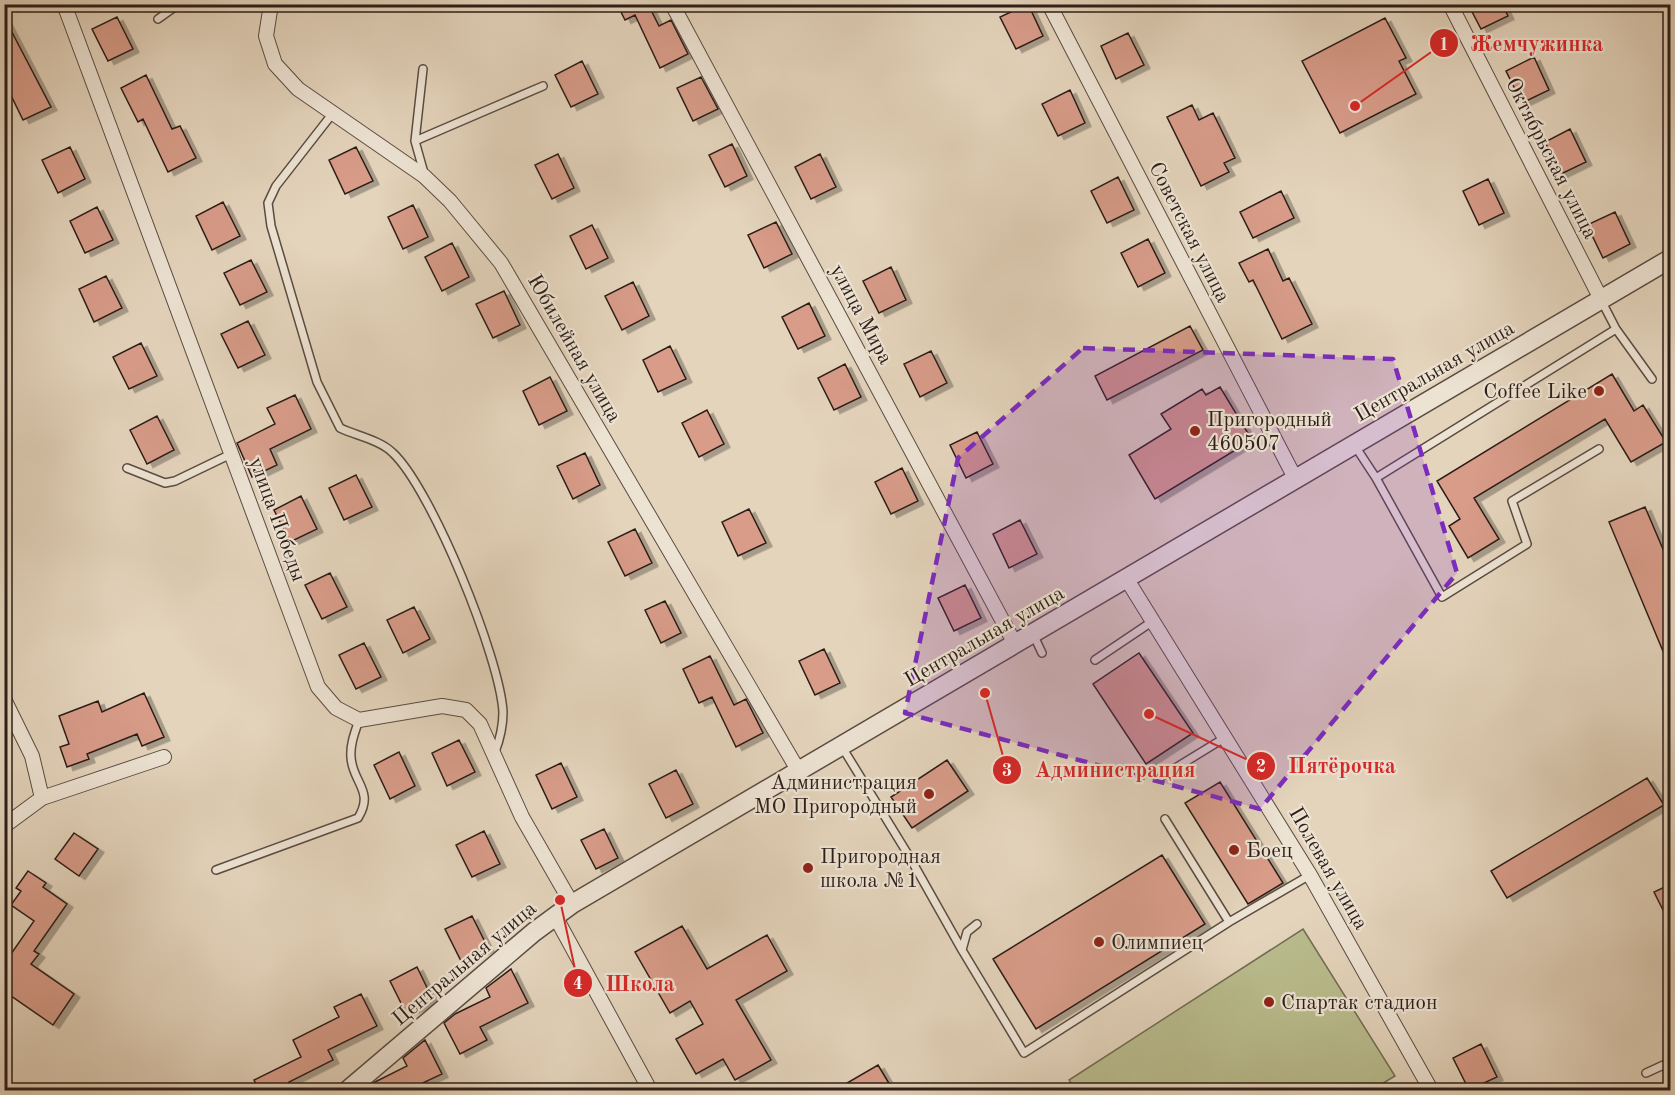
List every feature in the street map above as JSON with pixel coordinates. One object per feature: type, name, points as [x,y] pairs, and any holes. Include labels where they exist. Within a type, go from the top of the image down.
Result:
[{"type":"street","name":"улица Победы","points":[[64,4],[318,687],[336,708],[359,720]]},
{"type":"street","name":"улица Мира","points":[[672,4],[1015,644]]},
{"type":"street","name":"Советская улица","points":[[1049,4],[1295,478]]},
{"type":"street","name":"Октябрьская улица","points":[[1450,4],[1601,299]]},
{"type":"street","name":"Юбилейная улица","points":[[269,5],[266,36],[275,64],[298,89],[424,176],[450,201],[501,263],[798,770]]},
{"type":"street","name":"Центральная улица","points":[[348,1090],[555,916],[573,904],[1671,259]]},
{"type":"street","name":"Полевая улица","points":[[1126,578],[1310,875],[1428,1089]]},
{"type":"street","points":[[4,699],[32,756],[42,798]]},
{"type":"street","points":[[359,720],[442,706],[466,710],[480,724],[522,817],[573,904]]},
{"type":"street","points":[[4,826],[42,798],[164,757]]},
{"type":"street","points":[[555,916],[650,1090]]},
{"type":"lane","points":[[158,19],[179,4]]},
{"type":"lane","points":[[423,69],[415,141],[424,176]]},
{"type":"lane","points":[[415,141],[543,86]]},
{"type":"lane","points":[[333,113],[276,186],[268,203],[271,226],[317,382],[340,428],[391,451],[402,462],[427,503],[452,555],[477,615],[494,669],[502,711],[501,735],[494,755]]},
{"type":"lane","points":[[1601,299],[1616,328],[1652,379]]},
{"type":"lane","points":[[1377,478],[1616,328]]},
{"type":"lane","points":[[1353,444],[1377,478],[1443,597],[1527,544],[1512,501],[1599,449]]},
{"type":"lane","points":[[128,468],[165,483],[175,481],[231,454]]},
{"type":"lane","points":[[1095,660],[1153,621]]},
{"type":"lane","points":[[1033,634],[1042,653]]},
{"type":"lane","points":[[216,870],[358,818],[365,807],[363,789],[351,760],[351,753],[359,720]]},
{"type":"lane","points":[[1159,778],[1226,737]]},
{"type":"lane","points":[[841,745],[1024,1053],[1229,922],[1310,875]]},
{"type":"lane","points":[[1165,819],[1229,922]]},
{"type":"lane","points":[[962,950],[967,932],[977,924]]},
{"type":"lane","points":[[1647,1073],[1671,1062]]},
{"type":"highlighted area","points":[[1083,348],[1393,359],[1457,573],[1260,809],[905,713],[958,458]]},
{"type":"green space","name":"Спартак стадион","points":[[1303,929],[1395,1076],[1372,1090],[1076,1090],[1069,1080]]},
{"type":"building","points":[[617,4],[656,4],[650,8],[659,26],[671,20],[688,54],[660,68],[635,15],[625,20]]},
{"type":"building","points":[[1028,4],[1043,36],[1016,49],[1000,17]]},
{"type":"building","points":[[1468,4],[1502,4],[1508,16],[1481,29]]},
{"type":"building","points":[[4,17],[51,107],[23,120],[4,81]]},
{"type":"building","points":[[117,17],[133,49],[108,61],[92,29]]},
{"type":"building","points":[[1385,18],[1406,58],[1399,61],[1416,94],[1340,133],[1302,61]]},
{"type":"building","points":[[1128,33],[1144,65],[1116,79],[1101,46]]},
{"type":"building","points":[[1534,57],[1549,90],[1522,103],[1506,71]]},
{"type":"building","points":[[582,61],[598,94],[571,107],[555,75]]},
{"type":"building","points":[[146,75],[172,129],[180,126],[196,158],[168,172],[143,119],[138,122],[121,88]]},
{"type":"building","points":[[701,77],[718,109],[693,121],[677,88]]},
{"type":"building","points":[[1070,90],[1085,123],[1058,136],[1042,104]]},
{"type":"building","points":[[1192,105],[1199,120],[1213,113],[1235,158],[1224,163],[1229,172],[1201,186],[1167,117]]},
{"type":"building","points":[[1570,129],[1586,162],[1561,174],[1545,142]]},
{"type":"building","points":[[732,144],[747,176],[725,187],[709,155]]},
{"type":"building","points":[[70,147],[85,179],[58,193],[42,160]]},
{"type":"building","points":[[356,147],[373,181],[345,194],[329,160]]},
{"type":"building","points":[[558,154],[574,188],[552,199],[535,165]]},
{"type":"building","points":[[820,154],[836,187],[811,199],[795,167]]},
{"type":"building","points":[[1118,177],[1134,210],[1107,223],[1091,191]]},
{"type":"building","points":[[1488,179],[1504,213],[1479,225],[1463,191]]},
{"type":"building","points":[[1281,191],[1294,218],[1253,238],[1240,212]]},
{"type":"building","points":[[223,202],[240,236],[212,250],[196,216]]},
{"type":"building","points":[[413,205],[428,237],[403,249],[388,217]]},
{"type":"building","points":[[97,207],[113,240],[85,253],[70,221]]},
{"type":"building","points":[[1615,212],[1630,244],[1603,258],[1587,225]]},
{"type":"building","points":[[776,222],[792,254],[764,268],[748,235]]},
{"type":"building","points":[[592,225],[608,258],[586,269],[570,236]]},
{"type":"building","points":[[1148,239],[1165,273],[1138,287],[1121,253]]},
{"type":"building","points":[[452,243],[469,277],[442,291],[425,257]]},
{"type":"building","points":[[1268,249],[1283,281],[1289,278],[1312,324],[1282,339],[1253,280],[1249,282],[1239,263]]},
{"type":"building","points":[[251,260],[267,292],[240,305],[224,273]]},
{"type":"building","points":[[891,267],[906,300],[879,313],[863,281]]},
{"type":"building","points":[[106,276],[122,308],[94,322],[79,289]]},
{"type":"building","points":[[633,282],[649,316],[622,330],[605,296]]},
{"type":"building","points":[[504,291],[520,325],[493,338],[476,304]]},
{"type":"building","points":[[809,303],[825,336],[798,349],[782,317]]},
{"type":"building","points":[[248,321],[265,355],[238,368],[221,334]]},
{"type":"building","points":[[1190,326],[1203,350],[1107,400],[1095,376]]},
{"type":"building","points":[[141,343],[157,376],[129,389],[113,357]]},
{"type":"building","points":[[670,346],[686,379],[658,392],[643,360]]},
{"type":"building","points":[[931,351],[947,383],[920,397],[904,364]]},
{"type":"building","points":[[845,364],[861,397],[834,410],[818,378]]},
{"type":"building","points":[[1612,374],[1634,411],[1643,405],[1666,442],[1631,462],[1605,419],[1474,498],[1499,539],[1468,558],[1449,526],[1460,519],[1437,481]]},
{"type":"building","points":[[550,377],[567,411],[539,425],[523,391]]},
{"type":"building","points":[[1220,387],[1252,440],[1155,499],[1129,455],[1171,429],[1161,414],[1202,389],[1206,395]]},
{"type":"building","points":[[295,395],[311,429],[270,449],[277,465],[252,477],[237,443],[275,424],[267,408]]},
{"type":"building","points":[[707,410],[724,444],[699,457],[682,423]]},
{"type":"building","points":[[157,416],[174,450],[147,464],[130,430]]},
{"type":"building","points":[[977,432],[993,464],[966,478],[950,445]]},
{"type":"building","points":[[585,453],[600,485],[573,499],[557,466]]},
{"type":"building","points":[[902,468],[918,501],[891,514],[875,482]]},
{"type":"building","points":[[356,475],[372,507],[344,520],[329,488]]},
{"type":"building","points":[[301,496],[317,529],[290,542],[274,510]]},
{"type":"building","points":[[1645,507],[1671,568],[1670,668],[1609,522]]},
{"type":"building","points":[[749,509],[766,543],[738,556],[722,522]]},
{"type":"building","points":[[1020,520],[1037,554],[1009,568],[993,534]]},
{"type":"building","points":[[635,529],[652,563],[625,576],[608,542]]},
{"type":"building","points":[[330,573],[347,607],[322,619],[305,585]]},
{"type":"building","points":[[965,585],[981,618],[954,631],[938,598]]},
{"type":"building","points":[[665,601],[681,633],[661,643],[645,610]]},
{"type":"building","points":[[414,607],[430,639],[403,653],[387,620]]},
{"type":"building","points":[[364,643],[381,677],[356,689],[339,655]]},
{"type":"building","points":[[824,649],[840,683],[815,695],[799,661]]},
{"type":"building","points":[[1139,653],[1193,733],[1146,764],[1093,684]]},
{"type":"building","points":[[710,656],[734,705],[746,699],[763,733],[736,747],[712,697],[699,703],[683,669]]},
{"type":"building","points":[[144,693],[164,737],[142,746],[137,734],[87,754],[89,759],[67,767],[60,747],[69,744],[59,716],[98,701],[102,712]]},
{"type":"building","points":[[459,740],[475,772],[447,786],[432,753]]},
{"type":"building","points":[[399,752],[415,786],[390,799],[374,765]]},
{"type":"building","name":"Администрация МО Пригородный","points":[[947,760],[968,791],[912,828],[891,797]]},
{"type":"building","points":[[561,763],[577,797],[552,809],[536,775]]},
{"type":"building","points":[[676,770],[693,804],[666,818],[649,784]]},
{"type":"building","points":[[1647,778],[1664,805],[1507,898],[1491,871]]},
{"type":"building","points":[[1220,782],[1283,883],[1248,904],[1185,803]]},
{"type":"building","points":[[604,829],[618,858],[596,869],[581,840]]},
{"type":"building","points":[[484,831],[500,864],[472,877],[456,845]]},
{"type":"building","points":[[74,833],[98,849],[79,876],[55,859]]},
{"type":"building","name":"Олимпиец","points":[[1162,855],[1205,924],[1036,1029],[993,959]]},
{"type":"building","points":[[28,871],[46,883],[43,887],[67,904],[34,951],[39,954],[31,964],[74,994],[53,1025],[4,991],[4,949],[11,954],[34,921],[11,905],[21,891],[16,888]]},
{"type":"building","points":[[1671,884],[1671,926],[1654,892]]},
{"type":"building","points":[[472,916],[488,948],[461,961],[445,929]]},
{"type":"building","points":[[682,926],[707,969],[767,935],[787,971],[736,1000],[771,1060],[735,1080],[723,1059],[696,1074],[676,1039],[703,1024],[690,1001],[670,1013],[635,952]]},
{"type":"building","points":[[417,967],[433,1000],[406,1013],[390,981]]},
{"type":"building","points":[[511,969],[528,1003],[480,1027],[487,1040],[460,1054],[444,1023],[455,1014],[490,997],[486,988]]},
{"type":"building","points":[[361,994],[377,1026],[328,1050],[333,1060],[289,1082],[293,1090],[259,1090],[254,1080],[301,1057],[293,1040],[339,1017],[334,1007]]},
{"type":"building","points":[[425,1040],[442,1074],[408,1090],[365,1090],[375,1082],[407,1066],[403,1058]]},
{"type":"building","points":[[1481,1044],[1497,1077],[1469,1090],[1453,1058]]},
{"type":"building","points":[[878,1065],[893,1090],[835,1090]]},
{"type":"place","name":"Жемчужинка","points":[[1355,106]]},
{"type":"place","name":"Coffee Like","points":[[1599,391]]},
{"type":"place","name":"Пригородный 460507","points":[[1195,431]]},
{"type":"place","name":"Администрация","points":[[985,693]]},
{"type":"place","name":"Пятёрочка","points":[[1149,714]]},
{"type":"place","name":"Администрация МО Пригородный","points":[[929,794]]},
{"type":"place","name":"Боец","points":[[1234,850]]},
{"type":"place","name":"Пригородная школа №1","points":[[808,868]]},
{"type":"place","name":"Школа","points":[[560,900]]},
{"type":"place","name":"Олимпиец","points":[[1099,942]]},
{"type":"place","name":"Спартак стадион","points":[[1269,1002]]}]
